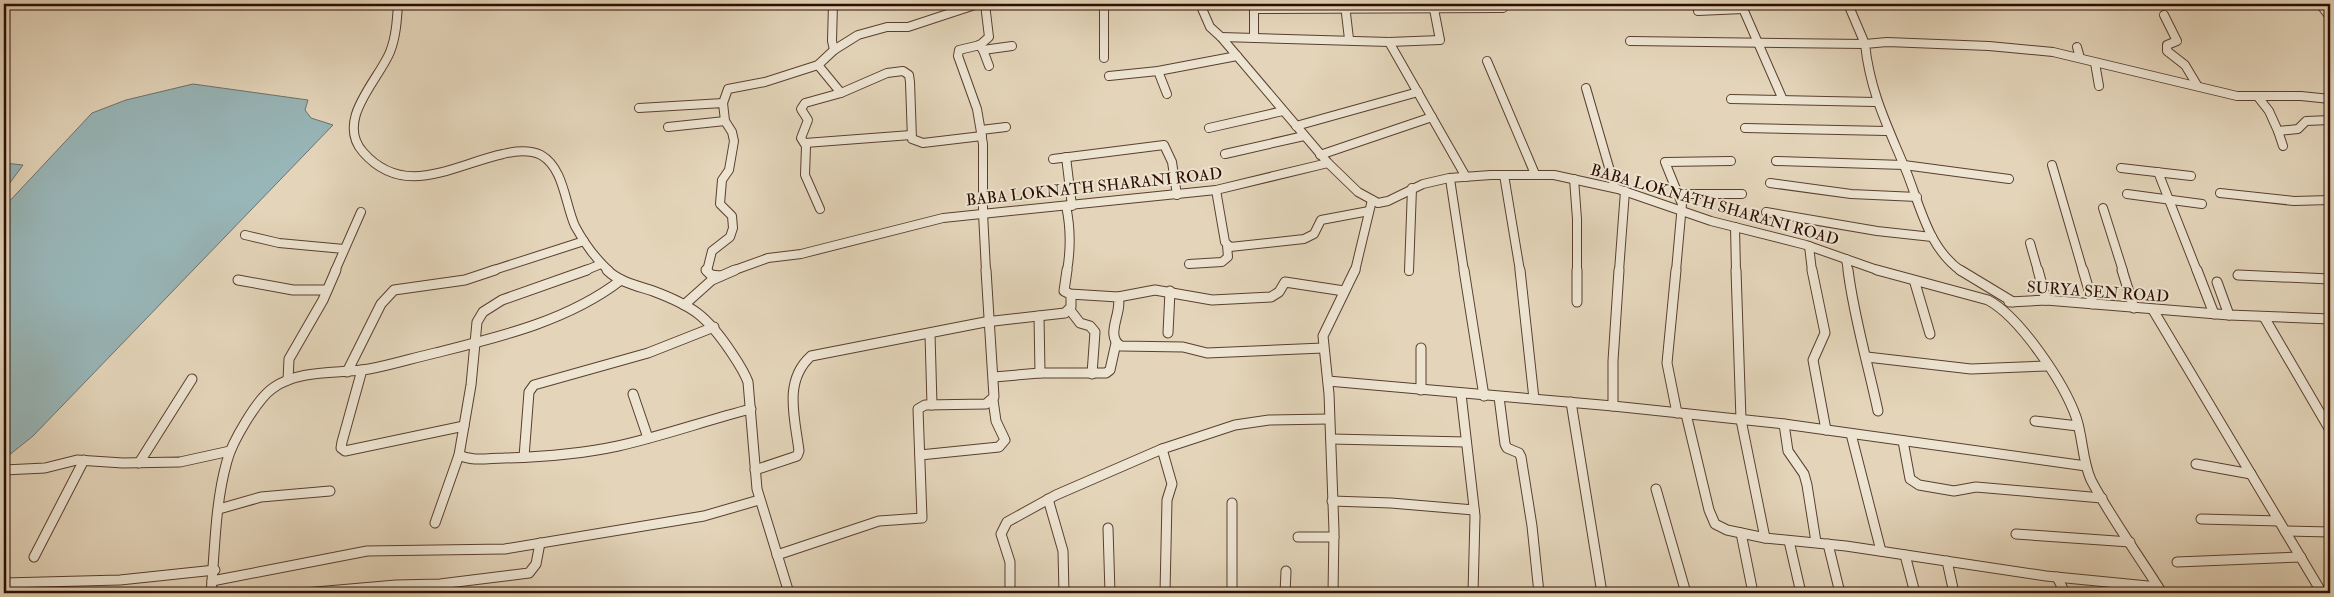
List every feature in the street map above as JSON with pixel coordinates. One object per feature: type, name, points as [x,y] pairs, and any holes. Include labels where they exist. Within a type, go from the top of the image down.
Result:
[{"type":"street","points":[[398,4],[391,49],[363,97],[355,122],[354,135],[360,150],[374,164],[387,173],[418,177],[492,156],[522,152],[540,155],[549,161],[554,170],[569,212],[584,241],[615,279],[684,305],[714,327],[746,376],[750,391],[754,470],[759,500],[766,514],[788,593]]},
{"type":"street","points":[[833,4],[832,41],[834,50]]},
{"type":"street","points":[[721,276],[711,275],[706,271],[712,251],[728,241],[734,230],[732,216],[720,204],[722,180],[729,170],[734,141],[732,132],[725,121],[723,103],[728,89],[765,82],[818,65],[834,50],[858,34],[887,27],[908,28],[978,4]]},
{"type":"street","points":[[981,48],[989,36],[985,4]]},
{"type":"street","points":[[1104,4],[1104,58]]},
{"type":"street","points":[[1200,4],[1210,27],[1221,37],[1320,155],[1345,180],[1372,200],[1357,267],[1324,331],[1323,348],[1328,381],[1331,439],[1334,537],[1333,593]]},
{"type":"street","points":[[1848,4],[1866,44],[1866,59],[1876,102],[1937,247],[1953,266],[2013,302]]},
{"type":"street","points":[[2320,4],[2330,17]]},
{"type":"street","points":[[1254,38],[1254,6],[1503,8]]},
{"type":"street","points":[[1345,6],[1349,39]]},
{"type":"street","points":[[1221,37],[1349,39],[1389,42],[1440,40],[1434,6]]},
{"type":"street","points":[[1698,10],[1742,6],[1783,100]]},
{"type":"street","points":[[2164,15],[2177,41],[2167,45],[2167,51],[2185,64],[2196,85]]},
{"type":"street","points":[[1630,41],[1758,41],[1866,44],[1887,42],[1989,46],[2052,52],[2237,96],[2301,96],[2330,99]]},
{"type":"street","points":[[1389,42],[1466,177]]},
{"type":"street","points":[[920,455],[993,449],[1003,444],[1005,440],[996,421],[993,400],[994,377],[983,213],[981,133],[974,99],[958,56],[960,50],[1012,46]]},
{"type":"street","points":[[2078,47],[2080,58]]},
{"type":"street","points":[[981,48],[989,66]]},
{"type":"street","points":[[1109,76],[1158,71],[1237,56]]},
{"type":"street","points":[[1487,62],[1535,174]]},
{"type":"street","points":[[2095,63],[2099,86]]},
{"type":"street","points":[[818,65],[841,94]]},
{"type":"street","points":[[820,209],[805,175],[807,154],[801,135],[808,120],[801,106],[805,103],[841,94],[887,73],[899,71],[907,72],[910,82],[912,139],[923,143],[1006,127]]},
{"type":"street","points":[[1158,71],[1167,94]]},
{"type":"street","points":[[1586,88],[1615,188]]},
{"type":"street","points":[[1296,126],[1418,92]]},
{"type":"street","points":[[2258,97],[2269,110],[2283,146]]},
{"type":"street","points":[[1731,99],[1876,102]]},
{"type":"street","points":[[639,108],[723,103]]},
{"type":"street","points":[[1209,128],[1283,110]]},
{"type":"street","points":[[1320,155],[1432,117]]},
{"type":"street","points":[[2278,130],[2300,130],[2304,128],[2306,121],[2315,119],[2330,120]]},
{"type":"street","points":[[668,127],[725,121]]},
{"type":"street","points":[[1745,128],[1887,131]]},
{"type":"street","points":[[805,143],[911,135]]},
{"type":"street","points":[[1225,154],[1304,136]]},
{"type":"street","points":[[1053,159],[1164,145],[1172,162],[1177,195]]},
{"type":"street","points":[[1066,157],[1070,247],[1063,287],[1064,291],[1071,295],[1107,295],[1118,297],[1149,291],[1170,291],[1212,300],[1270,297],[1279,292],[1285,282],[1344,291]]},
{"type":"street","points":[[1731,161],[1665,162],[1682,204],[1667,363],[1709,510],[1715,524],[1741,533],[1765,538],[1816,542],[1947,562],[2160,590]]},
{"type":"street","points":[[1776,161],[1904,165],[2009,179]]},
{"type":"street","name":"BABA LOKNATH SHARANI ROAD","points":[[684,305],[712,280],[768,258],[801,254],[944,218],[1216,190],[1276,178],[1328,163]]},
{"type":"street","points":[[2052,166],[2093,304]]},
{"type":"street","points":[[2121,168],[2191,176]]},
{"type":"street","points":[[2158,172],[2214,314]]},
{"type":"street","name":"BABA LOKNATH SHARANI ROAD","points":[[1372,200],[1385,203],[1412,188],[1434,181],[1466,177],[1535,174],[1574,179],[1615,188],[1735,227],[1808,246],[1915,283],[1977,296],[1994,304]]},
{"type":"street","points":[[1504,175],[1520,269],[1534,400]]},
{"type":"street","points":[[1450,179],[1484,396]]},
{"type":"street","points":[[1574,179],[1577,219],[1576,302]]},
{"type":"street","points":[[1770,183],[1851,194],[1917,197]]},
{"type":"street","points":[[1409,272],[1412,188]]},
{"type":"street","points":[[1189,264],[1222,262],[1228,257],[1216,190]]},
{"type":"street","points":[[1614,406],[1613,361],[1625,192]]},
{"type":"street","points":[[2220,192],[2294,200],[2330,200]]},
{"type":"street","points":[[1678,194],[1742,194]]},
{"type":"street","points":[[2127,194],[2202,204]]},
{"type":"street","points":[[2103,208],[2134,308]]},
{"type":"street","points":[[1227,245],[1236,247],[1304,239],[1314,234],[1321,220],[1369,211]]},
{"type":"street","points":[[288,380],[289,359],[317,311],[361,212]]},
{"type":"street","points":[[1766,212],[1877,231],[1932,237]]},
{"type":"street","points":[[1735,227],[1741,420],[1765,538]]},
{"type":"street","points":[[245,235],[279,243],[344,249]]},
{"type":"street","points":[[347,372],[359,354],[378,309],[388,293],[394,290],[465,280],[584,241]]},
{"type":"street","points":[[2030,243],[2046,300]]},
{"type":"street","points":[[1808,246],[1813,281],[1825,333],[1825,337],[1813,353],[1813,360],[1826,430]]},
{"type":"street","points":[[1846,259],[1853,311],[1867,357],[1878,411]]},
{"type":"street","points":[[435,523],[459,454],[476,343],[477,322],[491,306],[569,278],[601,264]]},
{"type":"street","points":[[2238,276],[2330,279]]},
{"type":"street","points":[[238,280],[293,290],[327,290]]},
{"type":"street","points":[[211,593],[215,570],[219,509],[230,451],[252,411],[273,388],[288,380],[311,374],[362,370],[420,358],[476,343],[571,312],[603,294],[621,280]]},
{"type":"street","points":[[2217,282],[2229,315]]},
{"type":"street","points":[[1915,283],[1930,334]]},
{"type":"street","points":[[1168,333],[1170,291]]},
{"type":"street","points":[[1071,295],[1070,310],[1080,323],[1090,326],[1095,332],[1092,374]]},
{"type":"street","points":[[994,377],[1040,373],[1102,374],[1110,370],[1116,343],[1113,333],[1120,307],[1118,297]]},
{"type":"street","name":"SURYA SEN ROAD","points":[[1994,304],[2046,300],[2153,310],[2329,321]]},
{"type":"street","points":[[1994,304],[2022,329],[2076,415],[2086,466],[2102,498],[2160,590]]},
{"type":"street","points":[[754,470],[793,459],[797,456],[799,452],[792,387],[798,367],[803,361],[818,353],[990,322],[1059,314],[1070,310]]},
{"type":"street","points":[[2153,310],[2322,593]]},
{"type":"street","points":[[1039,316],[1040,373]]},
{"type":"street","points":[[2264,317],[2330,430]]},
{"type":"street","points":[[524,457],[529,392],[534,385],[648,353],[714,327]]},
{"type":"street","points":[[930,334],[932,405]]},
{"type":"street","points":[[1116,343],[1127,347],[1183,347],[1207,353],[1323,348]]},
{"type":"street","points":[[1421,348],[1421,390]]},
{"type":"street","points":[[1867,357],[1971,369],[2047,366]]},
{"type":"street","points":[[362,370],[342,442],[341,448],[345,451],[464,426]]},
{"type":"street","points":[[139,463],[192,379]]},
{"type":"street","points":[[1328,381],[1614,406],[1784,424],[2086,466]]},
{"type":"street","points":[[634,394],[648,438]]},
{"type":"street","points":[[1460,394],[1474,510],[1472,593]]},
{"type":"street","points":[[1498,397],[1505,444],[1507,448],[1518,453],[1521,457],[1532,526],[1539,593]]},
{"type":"street","points":[[777,556],[879,521],[922,518],[918,409],[921,406],[932,405],[986,404],[993,400]]},
{"type":"street","points":[[1571,402],[1602,593]]},
{"type":"street","points":[[459,454],[464,458],[477,459],[585,452],[648,438],[751,409]]},
{"type":"street","points":[[1010,593],[1010,562],[1002,541],[1003,528],[1016,516],[1048,499],[1162,449],[1235,424],[1269,420],[1329,419]]},
{"type":"street","points":[[2035,421],[2078,426]]},
{"type":"street","points":[[1784,424],[1788,451],[1804,474],[1816,542]]},
{"type":"street","points":[[1852,434],[1881,552]]},
{"type":"street","points":[[1331,439],[1466,442]]},
{"type":"street","points":[[1903,442],[1910,479],[1919,485],[1954,491],[1976,487],[2102,498]]},
{"type":"street","points":[[1162,449],[1172,484],[1167,500],[1165,593]]},
{"type":"street","points":[[4,470],[45,468],[84,460],[139,463],[193,460],[230,451]]},
{"type":"street","points":[[34,557],[84,460]]},
{"type":"street","points":[[2196,464],[2251,474]]},
{"type":"street","points":[[1656,488],[1686,593]]},
{"type":"street","points":[[219,509],[261,497],[330,491]]},
{"type":"street","points":[[1048,499],[1063,551],[1064,593]]},
{"type":"street","points":[[212,581],[367,551],[505,549],[704,516],[759,500]]},
{"type":"street","points":[[1332,501],[1391,503],[1474,510]]},
{"type":"street","points":[[1232,503],[1232,593]]},
{"type":"street","points":[[2201,518],[2278,521]]},
{"type":"street","points":[[1108,528],[1110,593]]},
{"type":"street","points":[[2285,532],[2330,532]]},
{"type":"street","points":[[1741,533],[1753,593]]},
{"type":"street","points":[[2016,534],[2130,542]]},
{"type":"street","points":[[1298,537],[1334,537]]},
{"type":"street","points":[[1789,541],[1801,593]]},
{"type":"street","points":[[304,593],[396,585],[440,584],[529,573],[533,571],[536,565],[540,543]]},
{"type":"street","points":[[1828,544],[1840,593]]},
{"type":"street","points":[[1905,555],[1915,593]]},
{"type":"street","points":[[2177,562],[2301,557]]},
{"type":"street","points":[[1947,562],[1954,593]]},
{"type":"street","points":[[4,583],[120,580],[215,570]]},
{"type":"street","points":[[1285,593],[1286,571]]},
{"type":"street","points":[[2057,577],[2065,593]]},
{"type":"water","points":[[193,84],[308,100],[305,110],[311,118],[333,125],[33,436],[8,456],[4,456],[4,207],[92,113],[126,100]]},
{"type":"water","points":[[4,163],[23,165],[4,191]]}]
